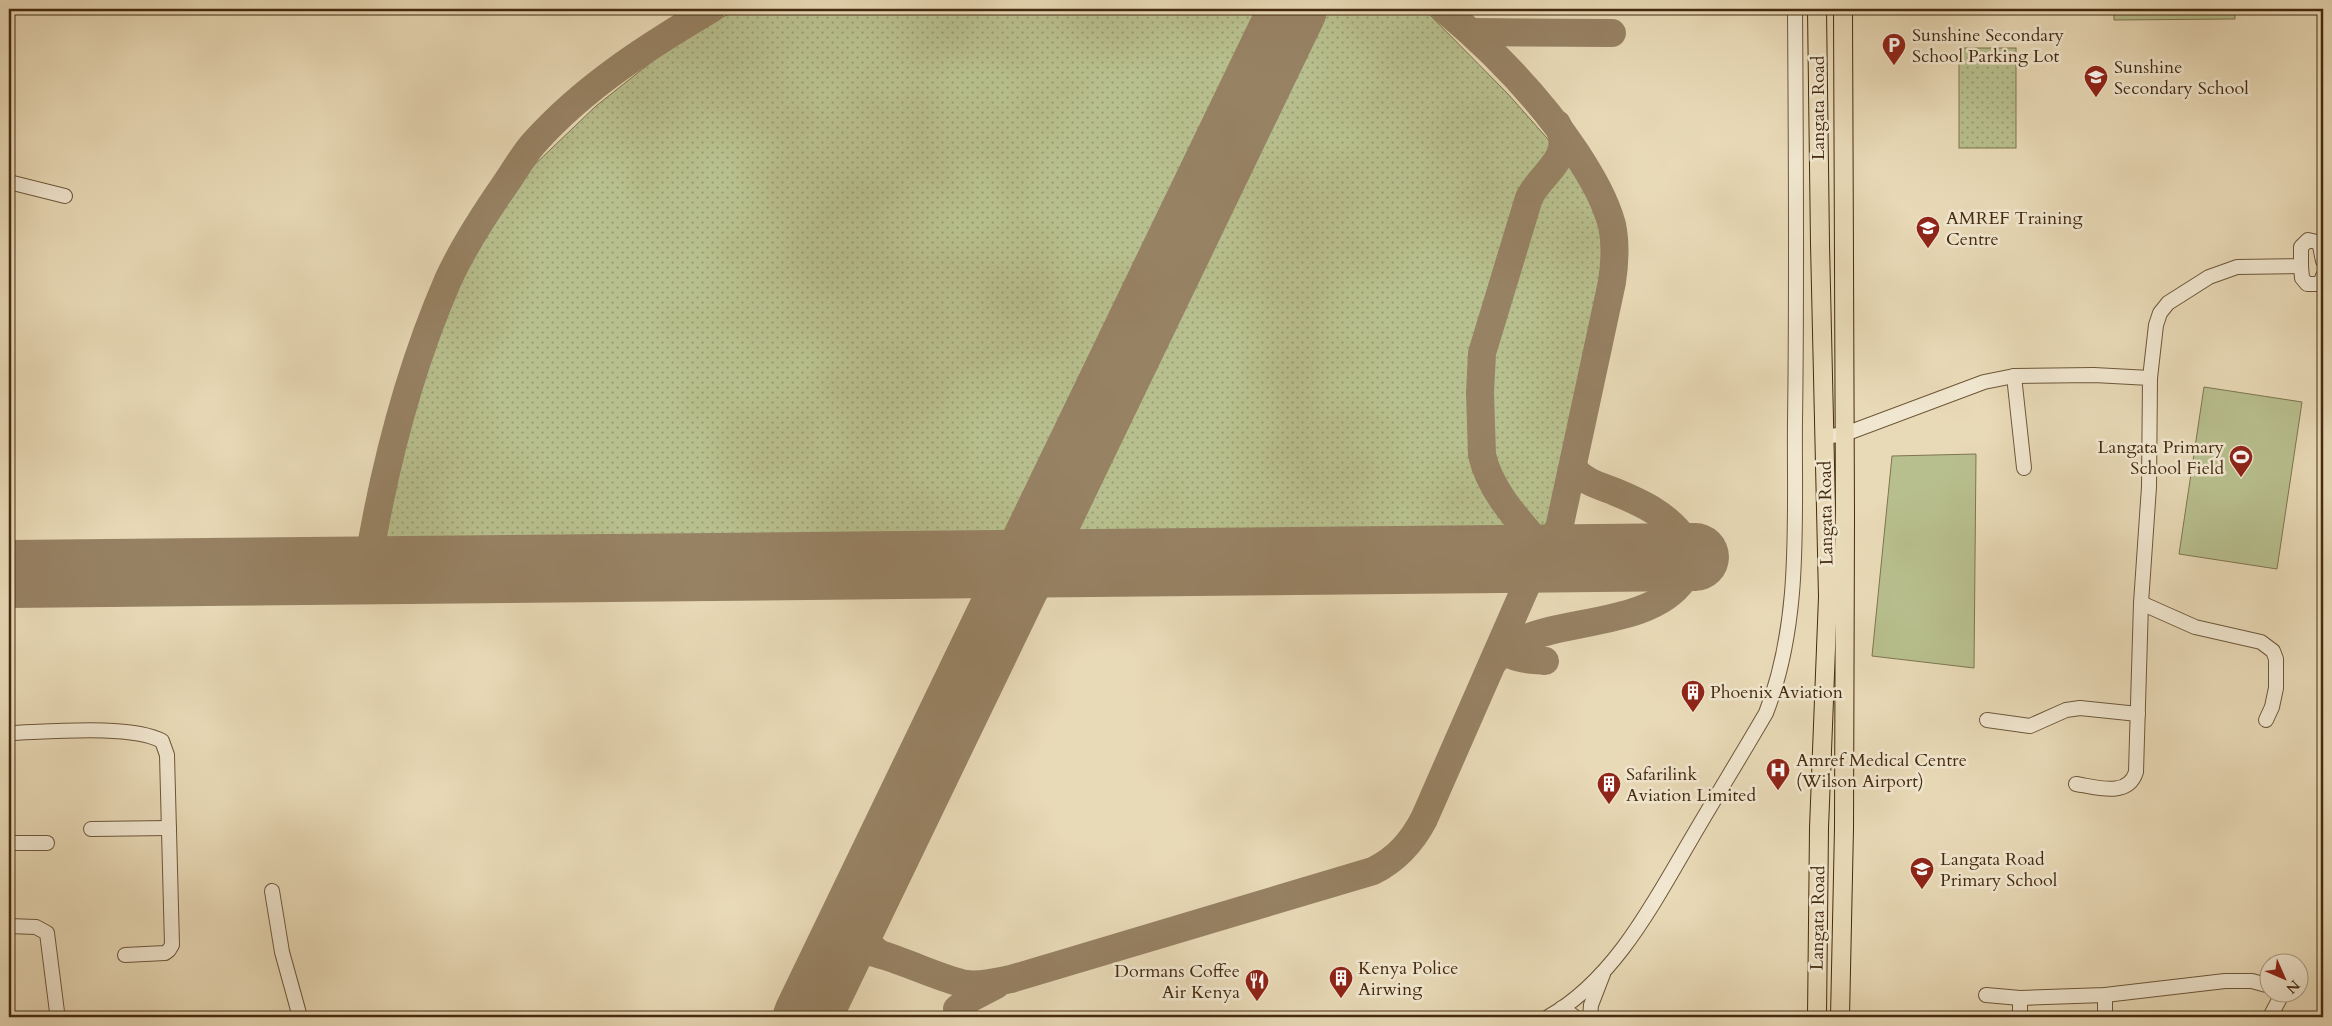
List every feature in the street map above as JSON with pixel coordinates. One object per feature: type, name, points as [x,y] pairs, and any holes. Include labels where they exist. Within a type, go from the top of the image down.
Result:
[{"type":"main road","name":"Langata Road","points":[[1817,9],[1817,106],[1828,597],[1819,828],[1817,1017]]},
{"type":"main road","name":"Langata Road","points":[[1840,1017],[1844,911],[1845,434],[1843,9]]},
{"type":"main road","points":[[1819,828],[1832,830],[1844,828]]},
{"type":"main road","points":[[1817,911],[1830,909],[1844,911]]},
{"type":"street","points":[[1548,1017],[1562,1008],[1604,971],[1639,925],[1766,713],[1777,684],[1792,608],[1797,286],[1795,9]]},
{"type":"street","points":[[9,182],[65,196]]},
{"type":"street","points":[[2323,262],[2320,246],[2317,242],[2308,240],[2301,247],[2302,278],[2307,284],[2320,284],[2323,276]]},
{"type":"street","points":[[2076,784],[2115,790],[2127,786],[2134,780],[2141,603],[2149,486],[2150,378],[2156,325],[2160,313],[2168,303],[2209,277],[2237,267],[2301,266]]},
{"type":"street","points":[[1824,437],[1845,434],[1984,382],[2014,376],[2094,375],[2150,378]]},
{"type":"street","points":[[2014,376],[2024,468]]},
{"type":"street","points":[[2141,603],[2196,627],[2261,642],[2273,650],[2276,660],[2276,688],[2272,707],[2266,720]]},
{"type":"street","points":[[1987,720],[2030,726],[2066,710],[2080,708],[2138,714]]},
{"type":"street","points":[[9,733],[130,732],[152,736],[162,741],[167,755],[172,945],[165,953],[125,955]]},
{"type":"street","points":[[91,829],[169,828]]},
{"type":"street","points":[[9,843],[47,843]]},
{"type":"street","points":[[272,891],[282,952],[300,1017]]},
{"type":"street","points":[[9,926],[36,926],[47,933],[57,1012]]},
{"type":"street","points":[[1590,1017],[1591,1005],[1604,971]]},
{"type":"street","points":[[1986,995],[2020,998],[2105,995],[2225,982],[2252,981],[2260,983]]},
{"type":"street","points":[[2105,995],[2105,1017]]},
{"type":"street","points":[[2020,998],[2020,1017]]},
{"type":"street","points":[[2270,1017],[2277,1004]]},
{"type":"street","points":[[1562,1008],[1575,1017]]},
{"type":"green space","points":[[738,9],[1272,9],[1010,535],[702,543],[395,544],[386,536],[382,520],[401,443],[450,307],[482,237],[529,170],[596,106],[678,41]]},
{"type":"green space","points":[[1314,9],[1424,9],[1508,94],[1569,163],[1589,199],[1600,230],[1604,258],[1552,513],[1541,529],[1527,536],[1080,536],[1072,532],[1068,525],[1070,519]]},
{"type":"green space","points":[[2114,9],[2235,9],[2235,19],[2114,20]]},
{"type":"green space","points":[[1959,48],[2016,48],[2016,148],[1959,148]]},
{"type":"green space","name":"Langata Primary School Field","points":[[2204,387],[2302,402],[2277,569],[2179,554]]},
{"type":"green space","points":[[1976,454],[1974,668],[1872,656],[1892,456]]},
{"type":"taxiway","points":[[367,570],[389,459],[409,386],[448,280],[474,232],[526,153],[553,123],[617,69],[711,9]]},
{"type":"taxiway","points":[[1444,9],[1499,59],[1563,133],[1602,197],[1612,225],[1614,239],[1612,282],[1557,538],[1542,548],[1506,559]]},
{"type":"taxiway","points":[[1471,32],[1612,33]]},
{"type":"taxiway","points":[[1542,548],[1506,505],[1486,468],[1482,455],[1480,393],[1482,353],[1529,198],[1560,155],[1562,136],[1557,124]]},
{"type":"taxiway","points":[[1573,468],[1591,482],[1653,510],[1671,523],[1686,541]]},
{"type":"taxiway","points":[[836,958],[847,950],[861,950],[890,957],[953,981],[966,984],[989,983],[1011,979],[1373,871],[1382,866],[1403,849],[1424,819],[1527,584],[1524,571],[1518,565],[1506,559]]},
{"type":"taxiway","points":[[1494,661],[1516,643],[1524,639],[1631,613],[1652,605],[1669,594],[1683,580]]},
{"type":"taxiway","points":[[1505,636],[1505,644],[1511,654],[1523,659],[1545,661]]},
{"type":"taxiway","points":[[858,913],[861,932],[867,942],[881,955]]},
{"type":"taxiway","points":[[957,1009],[971,998],[996,985]]},
{"type":"runway","points":[[807,1017],[1293,9]]},
{"type":"runway","points":[[9,574],[1695,557]]},
{"type":"place","name":"Sunshine Secondary School Parking Lot","points":[[1894,66]]},
{"type":"place","name":"Sunshine Secondary School","points":[[2096,98]]},
{"type":"place","name":"AMREF Training Centre","points":[[1928,249]]},
{"type":"place","name":"Langata Primary School Field","points":[[2241,478]]},
{"type":"place","name":"Phoenix Aviation","points":[[1693,713]]},
{"type":"place","name":"Amref Medical Centre (Wilson Airport)","points":[[1778,791]]},
{"type":"place","name":"Safarilink Aviation Limited","points":[[1609,805]]},
{"type":"place","name":"Langata Road Primary School","points":[[1922,890]]},
{"type":"place","name":"Kenya Police Airwing","points":[[1341,999]]},
{"type":"place","name":"Dormans Coffee Air Kenya","points":[[1257,1002]]}]
